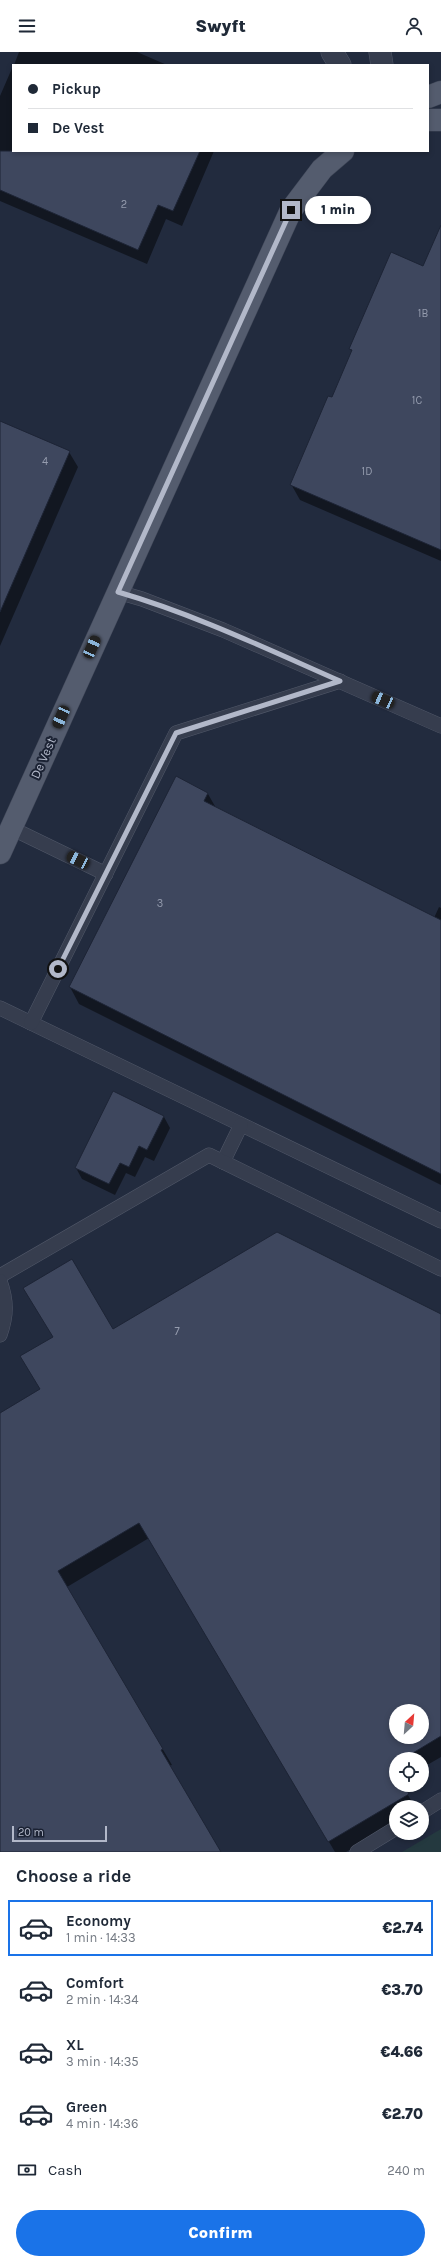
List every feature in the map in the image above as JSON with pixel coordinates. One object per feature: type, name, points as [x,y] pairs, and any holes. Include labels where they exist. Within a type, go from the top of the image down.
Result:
[{"type":"main road","points":[[429,97],[441,92]]},
{"type":"main road","points":[[429,120],[441,120]]},
{"type":"main road","name":"De Vest","points":[[0,853],[291,210],[322,169],[342,152]]},
{"type":"street","points":[[332,52],[339,64]]},
{"type":"street","points":[[380,52],[382,64]]},
{"type":"lane","points":[[118,592],[142,599],[223,630],[441,726]]},
{"type":"lane","points":[[31,1023],[176,733],[340,681]]},
{"type":"lane","points":[[11,828],[106,874]]},
{"type":"lane","points":[[0,1008],[441,1221]]},
{"type":"lane","points":[[223,1162],[241,1125]]},
{"type":"lane","points":[[0,1276],[209,1155],[441,1269]]},
{"type":"lane","points":[[0,1281],[6,1297],[6,1318],[0,1335]]},
{"type":"lane","points":[[429,1808],[441,1800]]},
{"type":"lane","points":[[357,1852],[389,1832]]},
{"type":"green space","points":[[441,1829],[441,1852],[402,1852],[422,1840],[429,1840],[429,1836]]},
{"type":"building","points":[[0,151],[200,152],[173,211],[158,205],[138,250],[0,190]]},
{"type":"building","points":[[441,225],[441,550],[290,485],[328,396],[332,397],[352,350],[349,349],[391,252],[423,266]]},
{"type":"building","points":[[0,421],[70,451],[0,612]]},
{"type":"building","points":[[176,776],[208,793],[204,801],[441,920],[441,1174],[69,987]]},
{"type":"building","points":[[113,1091],[164,1116],[147,1150],[139,1146],[129,1167],[120,1163],[109,1184],[75,1168]]},
{"type":"building","points":[[277,1232],[441,1314],[441,1736],[429,1743],[429,1704],[389,1704],[389,1744],[428,1744],[415,1752],[389,1752],[389,1792],[408,1792],[409,1794],[399,1800],[389,1800],[389,1806],[328,1842],[139,1523],[58,1571],[163,1749],[161,1750],[221,1852],[0,1852],[0,1413],[40,1389],[20,1356],[53,1337],[23,1288],[72,1259],[113,1329]]},
{"type":"route","points":[[58,969],[176,733],[340,681],[223,630],[142,599],[118,592],[291,210]]}]
